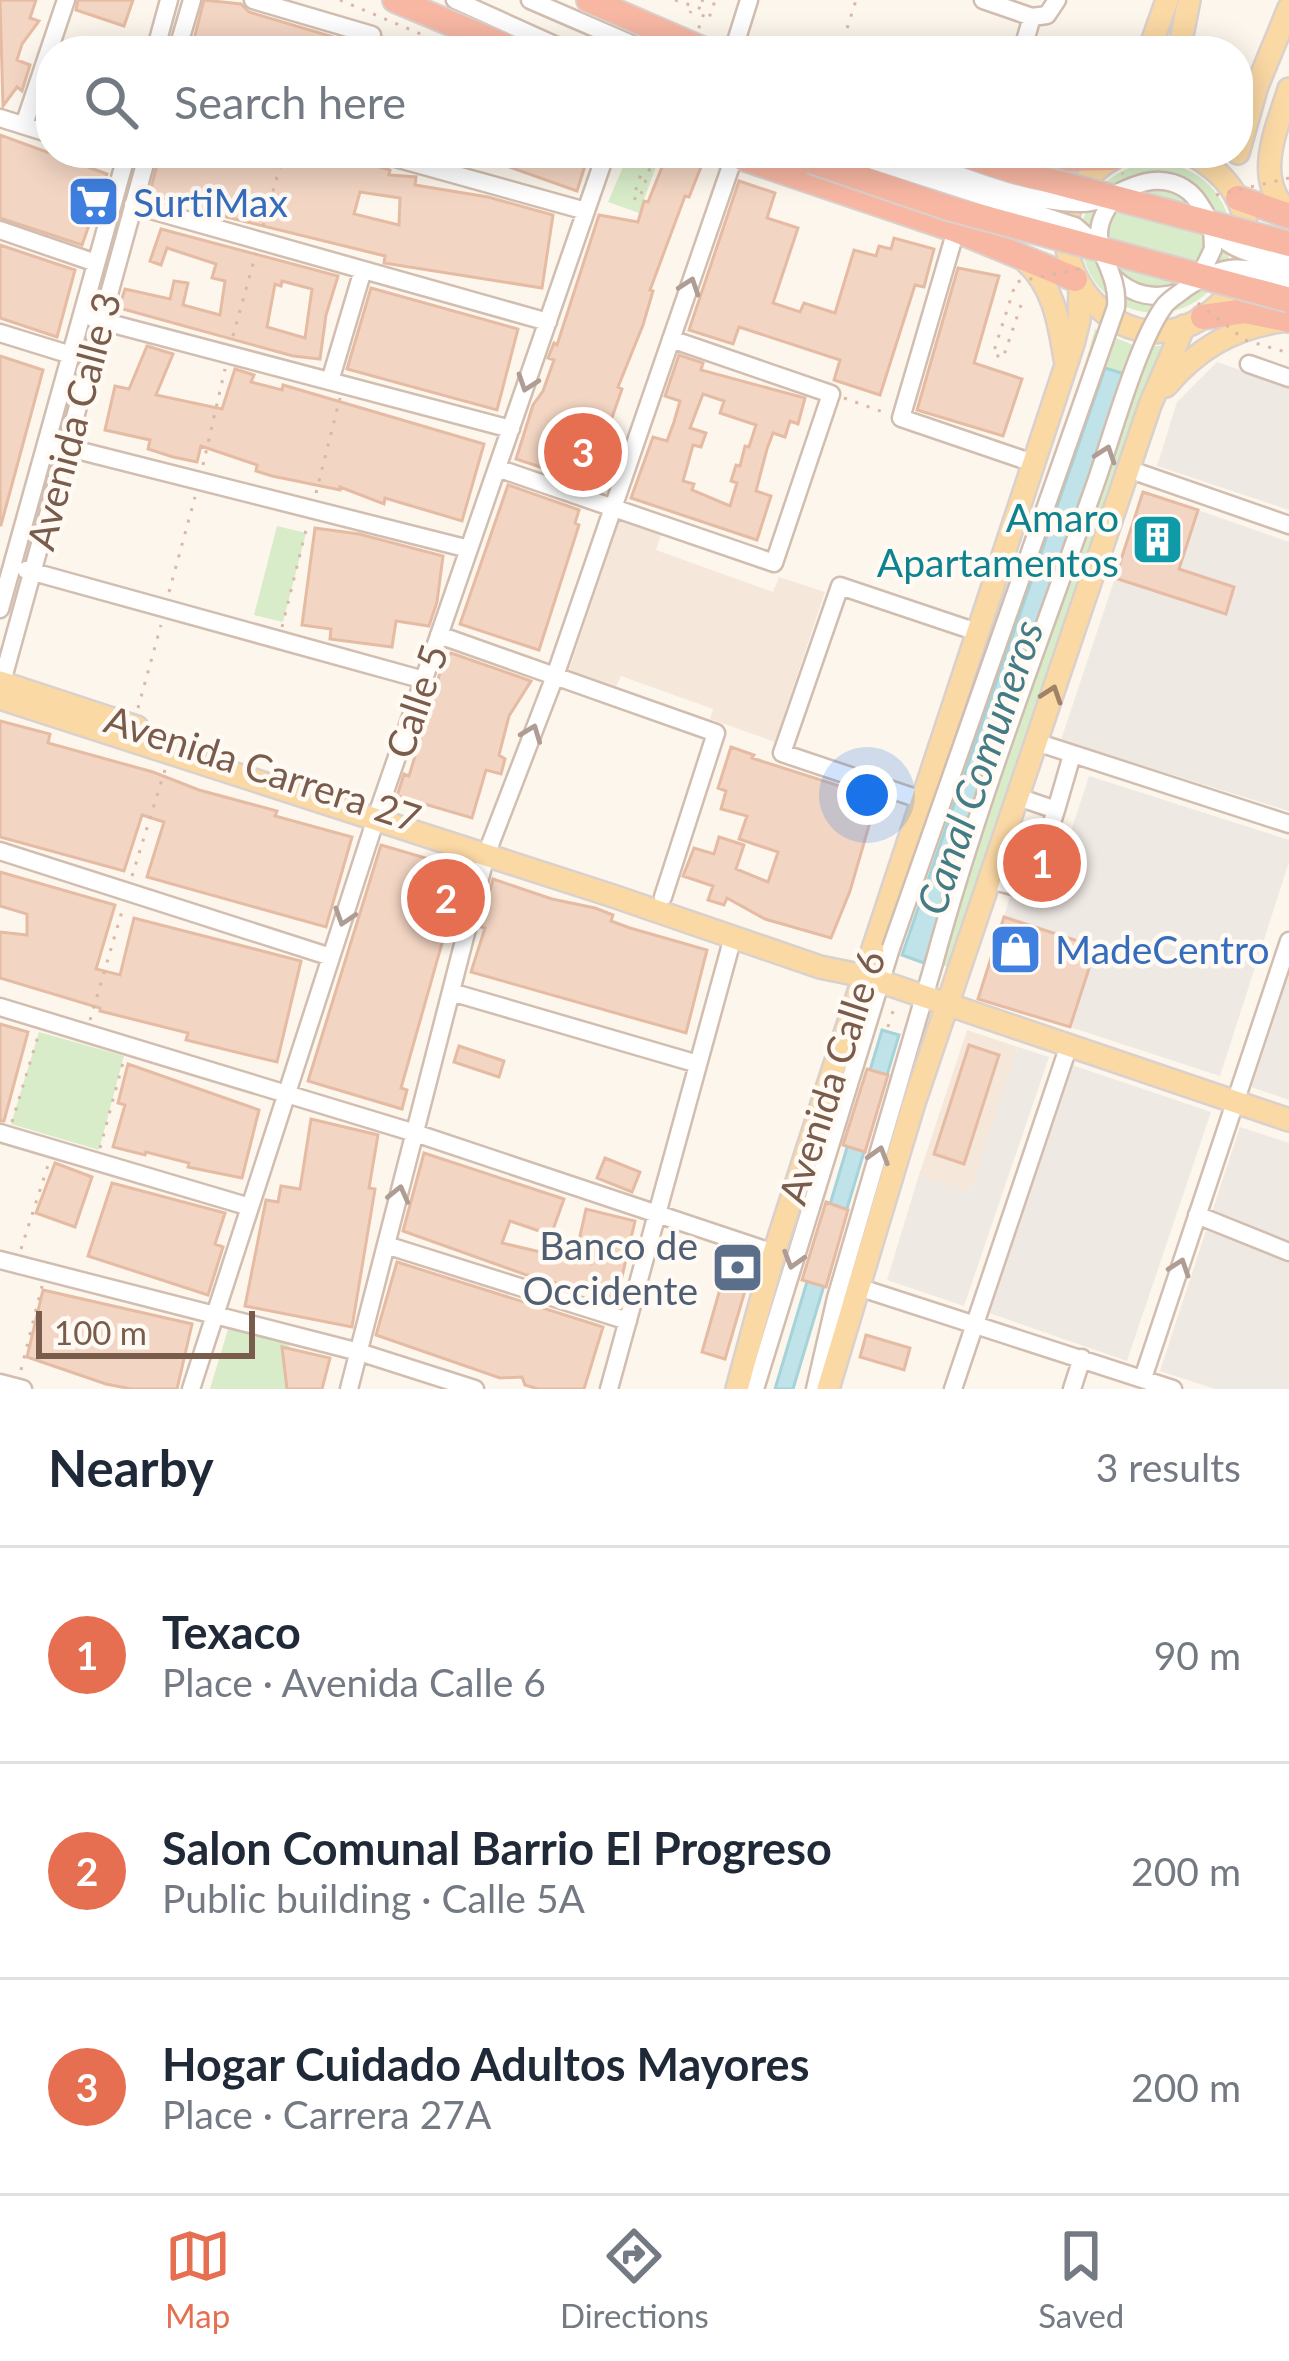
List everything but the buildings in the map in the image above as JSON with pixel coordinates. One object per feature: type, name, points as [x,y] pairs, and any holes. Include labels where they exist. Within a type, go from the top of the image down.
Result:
[{"type":"highway","points":[[395,0],[481,36]]},
{"type":"highway","points":[[590,0],[644,36]]},
{"type":"highway","points":[[770,168],[956,230],[1077,284]]},
{"type":"highway","points":[[832,168],[948,208],[1289,300]]},
{"type":"highway","points":[[1002,168],[1289,244]]},
{"type":"highway","points":[[1234,192],[1289,215]]},
{"type":"highway","points":[[1194,321],[1244,311],[1286,327]]},
{"type":"main road","points":[[1154,36],[1167,0]]},
{"type":"main road","points":[[1182,36],[1189,0]]},
{"type":"main road","points":[[1253,100],[1289,8]]},
{"type":"main road","points":[[1289,89],[1269,171],[1276,197],[1289,215]]},
{"type":"main road","name":"Avenida Calle 6","points":[[737,1389],[774,1253],[875,987],[922,800],[1079,320],[1077,284],[1065,234],[1078,190],[1103,168]]},
{"type":"main road","points":[[1213,168],[1234,192]]},
{"type":"main road","points":[[1077,284],[1095,306],[1137,328],[1161,330],[1194,321],[1226,297],[1241,272],[1247,242],[1234,192],[1236,168]]},
{"type":"main road","points":[[1017,254],[1038,272],[1051,297],[1065,365]]},
{"type":"main road","points":[[828,1389],[948,1004],[1128,469],[1150,405],[1194,321]]},
{"type":"main road","points":[[1150,405],[1180,368],[1210,344],[1242,329],[1286,327]]},
{"type":"main road","name":"Avenida Carrera 27","points":[[0,685],[488,848],[875,987],[948,1004],[1289,1120]]},
{"type":"main road","name":"Avenida Carrera 27","points":[[0,698],[378,812]]},
{"type":"main road","name":"Avenida Carrera 27","points":[[488,848],[663,898],[824,955],[875,987]]},
{"type":"street","points":[[54,36],[66,0]]},
{"type":"street","points":[[159,36],[169,0]]},
{"type":"street","points":[[181,36],[192,0]]},
{"type":"street","points":[[253,0],[351,36]]},
{"type":"street","points":[[455,0],[535,36]]},
{"type":"street","points":[[530,0],[640,36]]},
{"type":"street","points":[[738,36],[749,0]]},
{"type":"street","points":[[983,0],[1033,17],[1047,14],[1058,0]]},
{"type":"street","points":[[1027,36],[1033,17]]},
{"type":"street","points":[[24,125],[36,89]]},
{"type":"street","points":[[0,118],[36,129]]},
{"type":"street","name":"Avenida Calle 3","points":[[0,609],[9,554],[82,315],[118,168]]},
{"type":"street","name":"Avenida Calle 3","points":[[0,685],[144,168]]},
{"type":"street","points":[[430,168],[586,211]]},
{"type":"street","name":"Calle 5","points":[[191,1389],[378,812],[601,168]]},
{"type":"street","points":[[349,1389],[488,848],[555,676],[727,168]]},
{"type":"street","points":[[755,1389],[875,987],[1116,307],[1113,278],[1098,247],[1075,226],[895,168]]},
{"type":"street","points":[[947,168],[1040,198],[1084,203],[1144,182],[1174,183],[1199,200],[1234,246],[1289,263]]},
{"type":"street","points":[[1098,247],[1101,219],[1117,195]]},
{"type":"street","points":[[134,205],[548,322]]},
{"type":"street","points":[[1198,279],[1212,254],[1212,223]]},
{"type":"street","points":[[0,230],[96,263]]},
{"type":"street","points":[[956,230],[901,418],[1033,464]]},
{"type":"street","points":[[815,1389],[836,1298],[950,904],[1137,364],[1161,310],[1198,279],[1229,266],[1289,279]]},
{"type":"street","points":[[330,381],[363,270]]},
{"type":"street","points":[[1113,278],[1148,296],[1180,292]]},
{"type":"street","points":[[82,315],[511,429]]},
{"type":"street","points":[[0,333],[70,355]]},
{"type":"street","points":[[497,468],[774,563],[831,394],[671,339]]},
{"type":"street","points":[[1249,364],[1289,378]]},
{"type":"street","points":[[46,442],[469,549]]},
{"type":"street","points":[[1128,469],[1289,525]]},
{"type":"street","points":[[9,554],[32,572],[424,680]]},
{"type":"street","points":[[922,800],[782,753],[840,586],[977,632]]},
{"type":"street","points":[[440,635],[716,733],[663,898]]},
{"type":"street","points":[[1036,742],[1289,824]]},
{"type":"street","points":[[1046,844],[1072,755]]},
{"type":"street","points":[[1018,796],[1056,810]]},
{"type":"street","points":[[0,851],[331,957]]},
{"type":"street","points":[[990,880],[1032,891],[1034,882]]},
{"type":"street","points":[[609,1389],[733,937]]},
{"type":"street","points":[[1143,1378],[1289,941]]},
{"type":"street","points":[[451,992],[698,1064]]},
{"type":"street","points":[[0,1007],[415,1133],[774,1253]]},
{"type":"street","points":[[953,1389],[1069,1045]]},
{"type":"street","points":[[4,1134],[250,1207]]},
{"type":"street","points":[[1197,1215],[1289,1252]]},
{"type":"street","points":[[386,1245],[628,1321]]},
{"type":"street","points":[[8,1262],[358,1352],[475,1389]]},
{"type":"street","points":[[858,1287],[1173,1389]]},
{"type":"street","points":[[1072,1389],[1082,1358]]},
{"type":"street","points":[[0,1383],[20,1388]]},
{"type":"path","points":[[340,0],[425,36]]},
{"type":"path","points":[[675,0],[705,10],[696,36]]},
{"type":"path","points":[[700,0],[714,4],[709,18]]},
{"type":"path","points":[[845,36],[856,0]]},
{"type":"path","points":[[134,726],[280,168]]},
{"type":"path","points":[[646,168],[633,197],[639,200],[648,168]]},
{"type":"path","points":[[1286,327],[1289,344]]},
{"type":"path","points":[[831,394],[901,418]]},
{"type":"path","points":[[875,987],[892,1014]]},
{"type":"path","points":[[4,1134],[43,1020]]},
{"type":"path","points":[[878,1024],[888,1027],[889,1023]]},
{"type":"path","points":[[96,1161],[127,1046]]},
{"type":"path","points":[[8,1262],[54,1148]]},
{"type":"path","points":[[20,1388],[45,1271]]},
{"type":"shaded area","points":[[1217,362],[1289,387],[1289,510],[1157,466],[1177,402]]},
{"type":"shaded area","points":[[1198,510],[1289,542],[1289,811],[1061,740],[1115,578],[1225,614],[1234,587],[1179,569]]},
{"type":"shaded area","points":[[619,521],[661,535],[656,550],[773,592],[779,577],[825,592],[775,742],[710,719],[713,709],[621,676],[616,686],[569,670]]},
{"type":"shaded area","points":[[1089,776],[1289,840],[1289,862],[1220,1076],[1070,1027],[1095,947],[1004,917],[1011,893],[1047,904]]},
{"type":"shaded area","points":[[1289,972],[1289,1100],[1251,1087]]},
{"type":"shaded area","points":[[967,1030],[1018,1047],[970,1192],[919,1175]]},
{"type":"shaded area","points":[[1018,1047],[1049,1057],[964,1306],[887,1280],[919,1175],[970,1192]]},
{"type":"shaded area","points":[[1072,1065],[1211,1112],[1127,1361],[989,1313]]},
{"type":"shaded area","points":[[1240,1127],[1289,1143],[1289,1389],[1215,1389],[1160,1371]]},
{"type":"green space","points":[[623,168],[656,168],[639,213],[608,202]]},
{"type":"green space","points":[[1130,168],[1182,168],[1198,176],[1218,196],[1229,223],[1229,253],[1218,280],[1198,300],[1171,311],[1141,311],[1114,300],[1094,280],[1083,253],[1083,223],[1094,196],[1114,176]]},
{"type":"green space","points":[[1095,329],[1133,345],[1161,346],[948,968],[944,965],[959,902],[1138,380],[1086,361]]},
{"type":"green space","points":[[277,526],[306,533],[283,622],[254,615]]},
{"type":"green space","points":[[39,1032],[124,1056],[99,1150],[11,1124]]},
{"type":"green space","points":[[229,1326],[289,1345],[294,1389],[210,1389]]},
{"type":"water","name":"Canal Comuneros","points":[[1105,368],[1128,375],[924,963],[902,955]]},
{"type":"water","points":[[882,1030],[899,1035],[793,1389],[775,1389]]},
{"type":"tunnel","points":[[1034,882],[1045,844]]},
{"type":"place","name":"SurtiMax","points":[[94,202]]},
{"type":"place","name":"Hogar Cuidado Adultos Mayores","points":[[583,452]]},
{"type":"place","name":"Amaro Apartamentos","points":[[1158,539]]},
{"type":"place","name":"Texaco","points":[[1042,863]]},
{"type":"place","name":"Salon Comunal Barrio El Progreso","points":[[446,898]]},
{"type":"place","name":"MadeCentro","points":[[1016,949]]},
{"type":"place","name":"Banco de Occidente","points":[[737,1267]]}]
